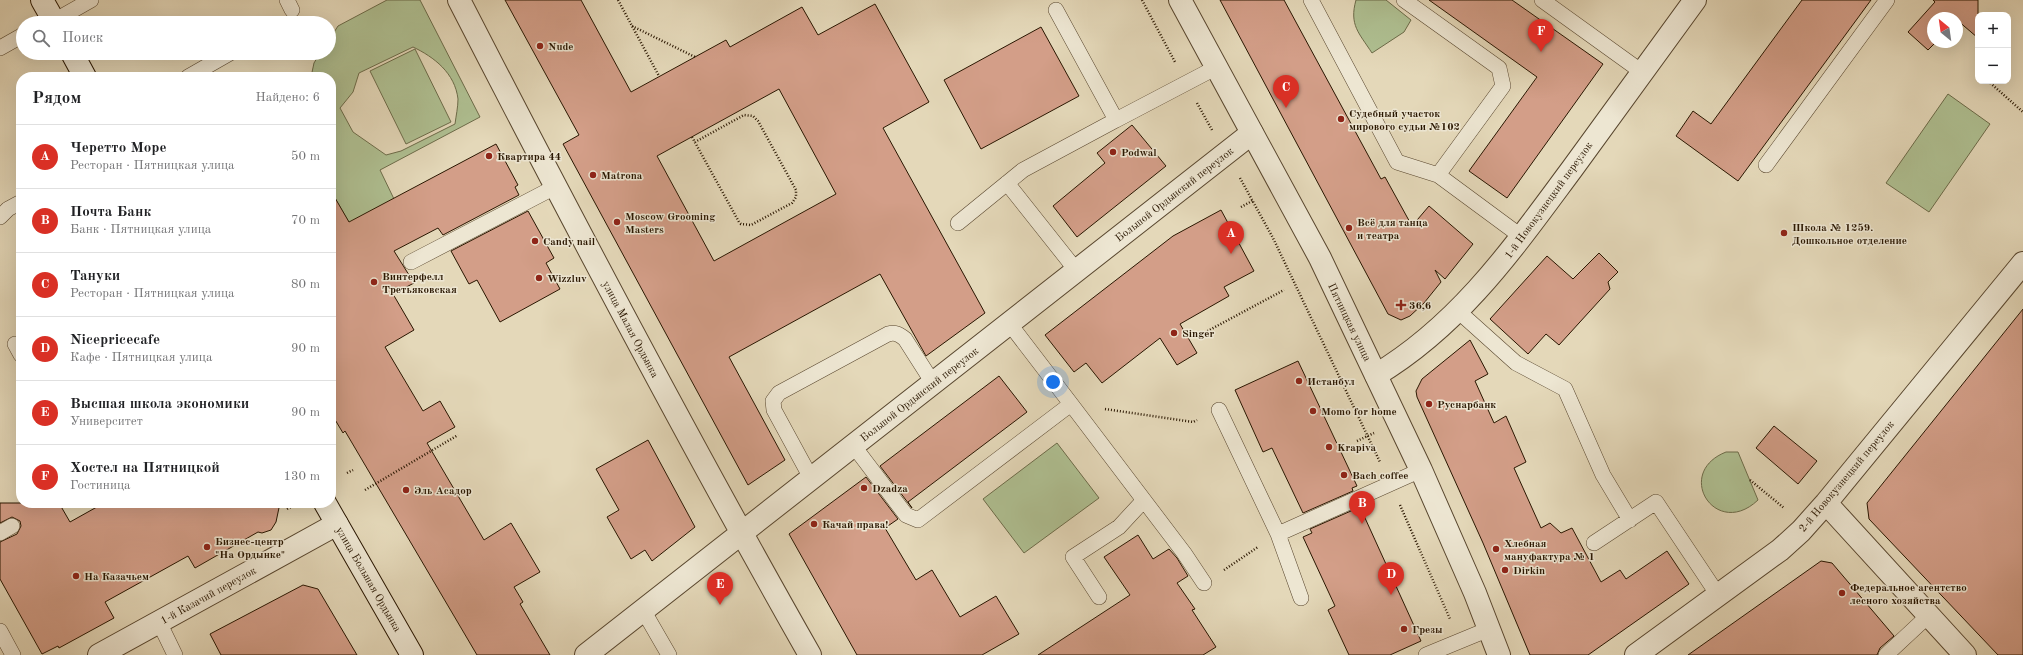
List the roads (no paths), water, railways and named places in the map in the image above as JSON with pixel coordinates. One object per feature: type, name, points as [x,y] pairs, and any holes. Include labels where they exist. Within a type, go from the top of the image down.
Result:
[{"type":"street","points":[[42,0],[49,16]]},
{"type":"street","name":"улица Малая Ордынка","points":[[459,0],[555,187],[740,533],[810,655]]},
{"type":"street","name":"Пятницкая улица","points":[[1180,0],[1320,258],[1421,470],[1499,655]]},
{"type":"street","name":"1-й Новокузнецкий переулок","points":[[1376,375],[1421,345],[1458,311],[1505,260],[1695,0]]},
{"type":"street","points":[[76,60],[82,72]]},
{"type":"street","name":"Большой Ордынский переулок","points":[[586,655],[1252,133]]},
{"type":"street","name":"2-й Новокузнецкий переулок","points":[[1636,655],[1780,550],[1801,531],[1826,503],[2023,262]]},
{"type":"street","points":[[1826,503],[1965,655]]},
{"type":"street","name":"улица Большая Ордынка","points":[[329,508],[412,655]]},
{"type":"street","name":"1-й Казачий переулок","points":[[99,655],[337,524]]},
{"type":"lane","points":[[63,16],[91,0]]},
{"type":"lane","points":[[1311,0],[1398,162],[1438,175],[1522,237]]},
{"type":"lane","points":[[1404,0],[1499,68],[1503,86],[1438,175]]},
{"type":"lane","points":[[1542,0],[1642,72]]},
{"type":"lane","points":[[1766,165],[1887,0]]},
{"type":"lane","points":[[1056,10],[1116,120]]},
{"type":"lane","points":[[0,48],[16,39]]},
{"type":"lane","points":[[197,72],[218,60]]},
{"type":"lane","points":[[958,223],[1023,170],[1217,67]]},
{"type":"lane","points":[[1007,183],[1076,270]]},
{"type":"lane","points":[[411,262],[555,187]]},
{"type":"lane","points":[[0,217],[8,209],[16,205]]},
{"type":"lane","points":[[1458,311],[1516,363],[1565,389],[1603,475],[1630,520]]},
{"type":"lane","points":[[1009,323],[1184,553],[1204,584]]},
{"type":"lane","points":[[811,478],[774,410],[773,401],[779,393],[888,334],[893,333],[900,335],[905,339],[932,383]]},
{"type":"lane","points":[[853,445],[906,515],[918,520],[1071,404]]},
{"type":"lane","points":[[1219,410],[1278,534],[1301,598]]},
{"type":"lane","points":[[1278,534],[1421,470]]},
{"type":"lane","points":[[1099,597],[1073,556],[1119,526],[1144,500]]},
{"type":"lane","points":[[1594,543],[1656,502],[1718,595]]},
{"type":"lane","points":[[643,610],[669,655]]},
{"type":"lane","points":[[1886,655],[1929,615]]},
{"type":"lane","points":[[159,622],[173,654]]},
{"type":"lane","points":[[1426,655],[1489,629]]},
{"type":"lane","points":[[0,631],[13,655]]},
{"type":"place","name":"Nude","points":[[540,46]]},
{"type":"place","name":"Хостел на Пятницкой","points":[[1541,52]]},
{"type":"place","name":"Тануки","points":[[1286,108]]},
{"type":"place","name":"Судебный участок мирового судьи №102","points":[[1341,119]]},
{"type":"place","name":"Podwal","points":[[1113,152]]},
{"type":"place","name":"Квартира 44","points":[[489,156]]},
{"type":"place","name":"Matrona","points":[[593,175]]},
{"type":"place","name":"Moscow Grooming Masters","points":[[617,222]]},
{"type":"place","name":"Всё для танца и театра","points":[[1349,228]]},
{"type":"place","name":"Школа № 1259. Дошкольное отделение","points":[[1784,233]]},
{"type":"place","name":"Candy nail","points":[[535,241]]},
{"type":"place","name":"Черетто Море","points":[[1231,254]]},
{"type":"place","name":"Wizzluv","points":[[539,278]]},
{"type":"place","name":"Винтерфелл Третьяковская","points":[[374,282]]},
{"type":"place","name":"36,6","points":[[1401,305]]},
{"type":"place","name":"Singer","points":[[1174,333]]},
{"type":"place","name":"Истанбул","points":[[1299,381]]},
{"type":"place","name":"Руснарбанк","points":[[1429,404]]},
{"type":"place","name":"Momo for home","points":[[1313,411]]},
{"type":"place","name":"Krapiva","points":[[1329,447]]},
{"type":"place","name":"Bach coffee","points":[[1344,475]]},
{"type":"place","name":"Dzadza","points":[[864,488]]},
{"type":"place","name":"Эль Асадор","points":[[406,490]]},
{"type":"place","name":"Качай права!","points":[[814,524]]},
{"type":"place","name":"Почта Банк","points":[[1362,524]]},
{"type":"place","name":"Бизнес-центр \"На Ордынке\"","points":[[207,547]]},
{"type":"place","name":"Хлебная мануфактура № 1","points":[[1496,549]]},
{"type":"place","name":"Dirkin","points":[[1505,570]]},
{"type":"place","name":"На Казачьем","points":[[76,576]]},
{"type":"place","name":"Федеральное агентство лесного хозяйства","points":[[1842,593]]},
{"type":"place","name":"Nicepricecafe","points":[[1391,595]]},
{"type":"place","name":"Высшая школа экономики","points":[[720,605]]},
{"type":"place","name":"Грезы","points":[[1404,629]]}]
